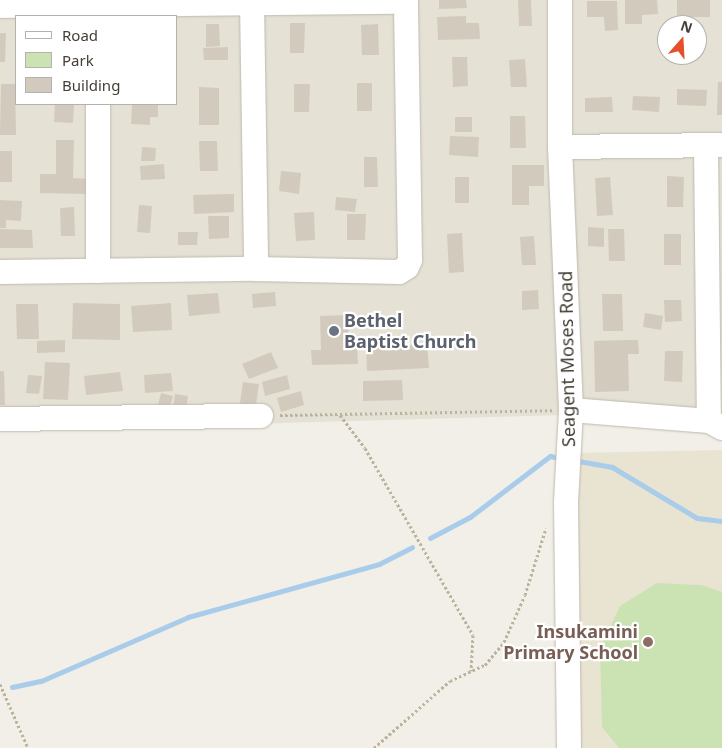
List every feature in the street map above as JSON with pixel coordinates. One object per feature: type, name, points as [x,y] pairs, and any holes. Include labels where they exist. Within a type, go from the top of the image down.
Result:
[{"type":"street","name":"Seagent Moses Road","points":[[560,0],[560,147],[572,410],[566,502],[569,748]]},
{"type":"street","points":[[0,6],[27,3],[99,11],[223,1],[406,1],[410,260],[407,267],[399,272],[256,269],[0,272]]},
{"type":"street","points":[[252,2],[256,269]]},
{"type":"street","points":[[98,105],[98,272]]},
{"type":"street","points":[[560,147],[714,145],[715,425],[572,410]]},
{"type":"street","points":[[0,419],[261,416]]},
{"type":"path","points":[[261,416],[572,410]]},
{"type":"path","points":[[340,414],[365,448],[473,635],[471,672]]},
{"type":"path","points":[[374,748],[450,681],[485,666],[504,642],[525,595],[551,514],[555,508],[566,502]]},
{"type":"path","points":[[0,684],[28,748]]},
{"type":"shaded area","points":[[0,0],[722,0],[722,436],[564,415],[0,431]]},
{"type":"shaded area","name":"Insukamini Primary School","points":[[722,450],[722,748],[577,748],[574,453]]},
{"type":"green space","points":[[657,583],[701,585],[722,592],[722,748],[619,748],[602,727],[600,648],[620,606]]},
{"type":"building","points":[[439,0],[466,0],[467,8],[439,9]]},
{"type":"building","points":[[518,0],[531,0],[532,26],[519,26]]},
{"type":"building","points":[[625,0],[657,0],[658,14],[642,15],[642,24],[625,24]]},
{"type":"building","points":[[677,0],[710,0],[710,17],[707,17],[707,15],[677,15]]},
{"type":"building","points":[[587,1],[617,1],[618,30],[605,31],[604,17],[587,17]]},
{"type":"building","points":[[466,16],[466,23],[479,23],[480,39],[438,40],[437,17]]},
{"type":"building","points":[[290,23],[305,23],[304,53],[290,53]]},
{"type":"building","points":[[206,24],[219,24],[220,46],[206,47]]},
{"type":"building","points":[[378,24],[379,55],[362,55],[361,25]]},
{"type":"building","points":[[0,33],[6,33],[5,62],[0,62]]},
{"type":"building","points":[[228,47],[228,60],[204,60],[203,48]]},
{"type":"building","points":[[452,57],[467,57],[468,86],[453,87]]},
{"type":"building","points":[[525,59],[527,87],[511,87],[509,60]]},
{"type":"building","points":[[718,82],[722,82],[722,115],[717,115]]},
{"type":"building","points":[[357,83],[372,83],[372,111],[357,111]]},
{"type":"building","points":[[1,84],[15,84],[16,135],[0,135]]},
{"type":"building","points":[[294,84],[310,84],[309,112],[294,112]]},
{"type":"building","points":[[199,87],[219,88],[219,125],[199,125]]},
{"type":"building","points":[[677,89],[707,90],[706,106],[677,105]]},
{"type":"building","points":[[633,96],[660,97],[659,112],[632,110]]},
{"type":"building","points":[[612,97],[613,112],[585,112],[585,98]]},
{"type":"building","points":[[55,105],[74,105],[73,123],[54,122]]},
{"type":"building","points":[[132,105],[158,105],[158,117],[150,117],[150,125],[131,124]]},
{"type":"building","points":[[510,116],[525,116],[526,148],[510,148]]},
{"type":"building","points":[[455,117],[472,117],[472,132],[455,132]]},
{"type":"building","points":[[450,136],[479,137],[478,157],[449,155]]},
{"type":"building","points":[[56,140],[74,140],[73,178],[87,179],[86,194],[40,193],[40,174],[56,174]]},
{"type":"building","points":[[199,141],[217,141],[218,171],[200,171]]},
{"type":"building","points":[[142,147],[156,148],[155,161],[141,161]]},
{"type":"building","points":[[0,151],[12,151],[12,182],[0,182]]},
{"type":"building","points":[[364,157],[377,157],[378,187],[364,187]]},
{"type":"building","points":[[164,164],[165,179],[141,180],[140,166]]},
{"type":"building","points":[[512,165],[544,165],[544,186],[529,186],[529,205],[512,205]]},
{"type":"building","points":[[281,171],[301,173],[299,194],[279,191]]},
{"type":"building","points":[[667,176],[684,177],[683,207],[667,207]]},
{"type":"building","points":[[455,177],[469,177],[469,203],[455,203]]},
{"type":"building","points":[[610,177],[613,215],[597,216],[595,178]]},
{"type":"building","points":[[234,194],[234,212],[194,214],[193,195]]},
{"type":"building","points":[[336,197],[357,199],[355,212],[335,210]]},
{"type":"building","points":[[0,200],[22,201],[21,221],[6,220],[6,228],[0,228]]},
{"type":"building","points":[[139,205],[152,206],[150,233],[137,232]]},
{"type":"building","points":[[74,207],[75,236],[61,236],[60,208]]},
{"type":"building","points":[[314,212],[315,240],[296,241],[294,213]]},
{"type":"building","points":[[347,214],[366,214],[365,240],[347,240]]},
{"type":"building","points":[[208,216],[229,216],[229,238],[209,239]]},
{"type":"building","points":[[588,227],[604,228],[604,247],[588,246]]},
{"type":"building","points":[[0,229],[32,230],[33,248],[0,248]]},
{"type":"building","points":[[608,229],[624,229],[625,261],[609,261]]},
{"type":"building","points":[[178,232],[198,232],[197,245],[178,245]]},
{"type":"building","points":[[462,233],[464,272],[449,273],[447,234]]},
{"type":"building","points":[[664,234],[681,234],[681,265],[664,265]]},
{"type":"building","points":[[534,236],[536,265],[522,265],[520,237]]},
{"type":"building","points":[[538,290],[539,309],[522,310],[522,291]]},
{"type":"building","points":[[275,292],[276,306],[253,308],[252,294]]},
{"type":"building","points":[[218,293],[220,313],[189,316],[187,295]]},
{"type":"building","points":[[602,294],[622,294],[623,331],[603,331]]},
{"type":"building","points":[[664,300],[681,300],[682,321],[665,322]]},
{"type":"building","points":[[73,303],[120,304],[120,340],[72,339]]},
{"type":"building","points":[[171,303],[172,330],[133,332],[131,306]]},
{"type":"building","points":[[16,304],[38,304],[39,339],[17,339]]},
{"type":"building","points":[[645,313],[663,316],[661,330],[643,327]]},
{"type":"building","name":"Bethel Baptist Church","points":[[348,315],[349,346],[357,346],[358,364],[312,365],[311,350],[321,350],[320,316]]},
{"type":"building","points":[[65,340],[65,352],[37,353],[37,341]]},
{"type":"building","points":[[638,340],[639,354],[628,354],[629,391],[595,392],[594,341]]},
{"type":"building","points":[[427,344],[429,368],[367,371],[366,347]]},
{"type":"building","points":[[665,351],[683,351],[682,382],[664,381]]},
{"type":"building","points":[[271,352],[278,368],[249,379],[242,364]]},
{"type":"building","points":[[45,362],[70,363],[68,400],[43,399]]},
{"type":"building","points":[[0,371],[4,371],[5,405],[0,405]]},
{"type":"building","points":[[120,372],[123,391],[86,395],[84,376]]},
{"type":"building","points":[[171,373],[173,391],[145,393],[144,375]]},
{"type":"building","points":[[28,375],[42,376],[39,394],[26,393]]},
{"type":"building","points":[[287,375],[290,389],[265,396],[262,382]]},
{"type":"building","points":[[402,380],[403,400],[363,401],[363,381]]},
{"type":"building","points":[[243,382],[259,384],[255,412],[239,410]]},
{"type":"building","points":[[301,391],[304,405],[281,412],[277,398]]},
{"type":"building","points":[[161,393],[173,396],[168,413],[157,409]]},
{"type":"building","points":[[175,394],[188,396],[186,409],[173,408]]},
{"type":"waterway","points":[[430,538],[470,517],[550,456],[559,458]]},
{"type":"waterway","points":[[578,461],[612,467],[697,518],[722,521]]},
{"type":"waterway","points":[[12,687],[41,681],[188,617],[379,564],[412,547]]},
{"type":"place","name":"Bethel Baptist Church","points":[[334,331]]},
{"type":"place","name":"Insukamini Primary School","points":[[648,642]]}]
